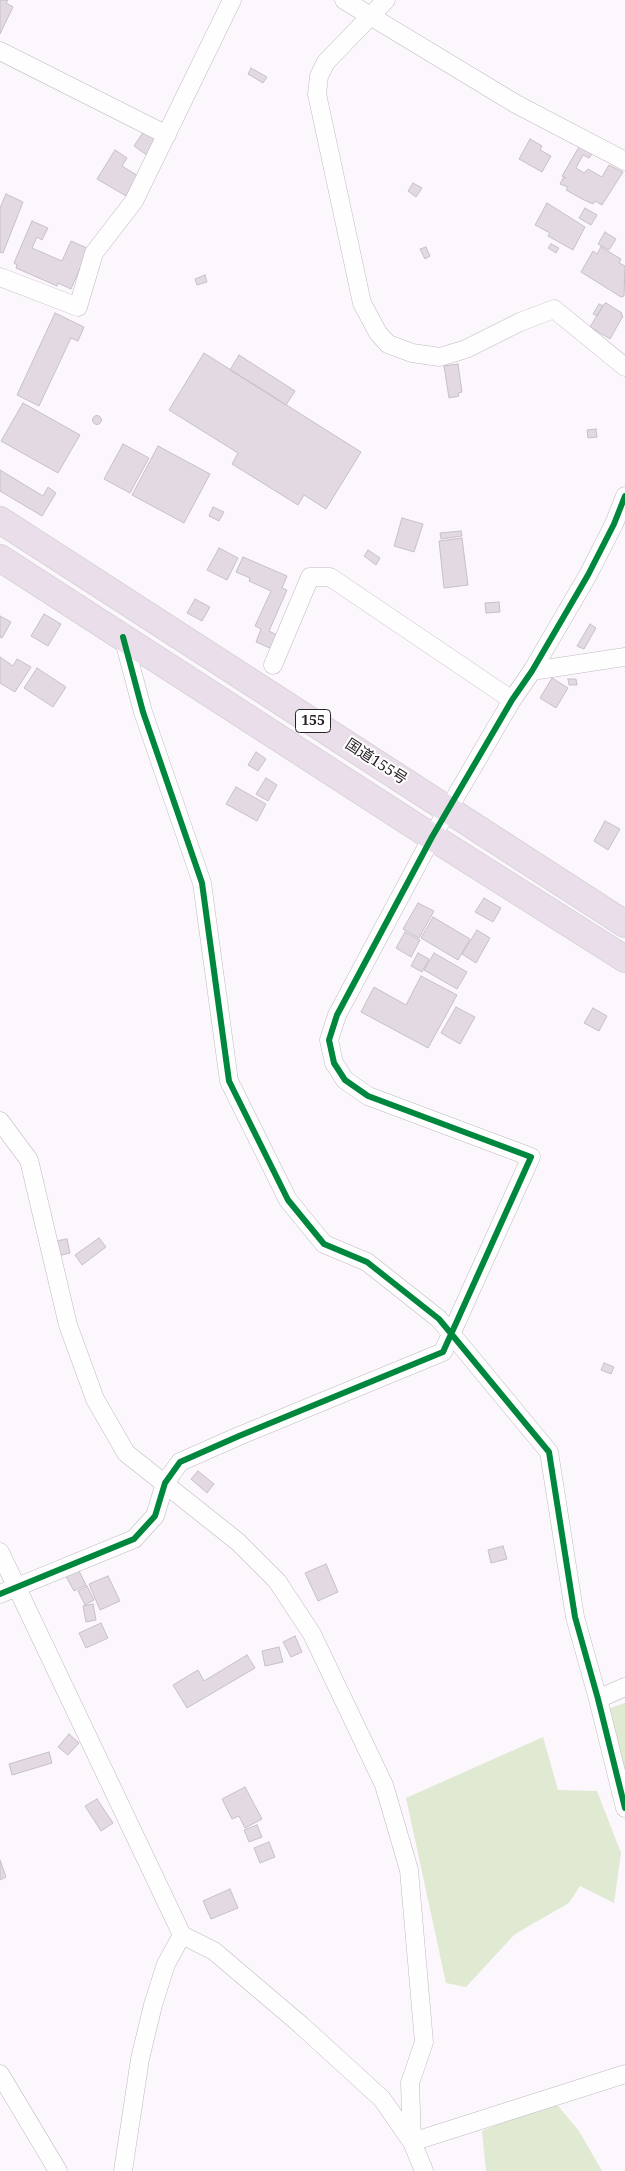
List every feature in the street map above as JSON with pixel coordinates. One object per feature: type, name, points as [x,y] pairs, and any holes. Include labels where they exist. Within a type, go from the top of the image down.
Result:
[{"type":"highway","name":"国道155号","points":[[0,520],[625,924]]},
{"type":"highway","name":"155","points":[[0,558],[432,837],[625,959]]},
{"type":"street","points":[[0,277],[78,307],[94,253],[134,201],[232,0]]},
{"type":"street","points":[[344,0],[516,104],[625,161]]},
{"type":"street","points":[[386,0],[326,62],[319,76],[317,94],[362,303],[378,333],[388,344],[412,354],[440,357],[466,349],[520,322],[554,309],[625,367]]},
{"type":"street","points":[[0,51],[166,135]]},
{"type":"street","points":[[8,1591],[134,1539],[155,1516],[165,1482],[180,1462],[443,1352],[531,1157],[368,1096],[346,1080],[334,1063],[329,1040],[337,1015],[432,837],[512,700],[588,576],[614,524],[625,496]]},
{"type":"street","points":[[273,665],[310,577],[330,578],[512,700]]},
{"type":"street","points":[[123,637],[143,712],[202,883],[229,1081],[288,1200],[324,1244],[367,1262],[439,1319],[549,1452],[575,1617],[625,1808]]},
{"type":"street","points":[[532,670],[625,657]]},
{"type":"street","points":[[0,1121],[28,1160],[36,1185],[48,1246],[68,1325],[95,1399],[126,1453],[165,1482],[238,1542],[277,1581],[312,1634],[384,1784],[409,1870],[417,1943],[424,2042],[410,2083],[412,2142]]},
{"type":"street","points":[[0,1552],[8,1591],[182,1935],[214,1951],[301,2024],[382,2099],[412,2142],[424,2171]]},
{"type":"street","points":[[598,1699],[625,1687]]},
{"type":"street","points":[[123,2171],[140,2059],[153,2005],[166,1964],[182,1935]]},
{"type":"street","points":[[0,2074],[58,2171]]},
{"type":"street","points":[[412,2142],[625,2074]]},
{"type":"green space","points":[[625,1703],[625,1786],[605,1710]]},
{"type":"green space","points":[[543,1737],[558,1790],[597,1791],[621,1853],[614,1903],[580,1886],[569,1903],[515,1934],[466,1987],[446,1983],[406,1798]]},
{"type":"green space","points":[[554,2101],[579,2131],[602,2171],[486,2171],[482,2131]]},
{"type":"building","points":[[0,0],[8,0],[6,3],[13,7],[0,34]]},
{"type":"building","points":[[251,68],[267,77],[263,83],[248,74]]},
{"type":"building","points":[[144,131],[158,140],[148,156],[134,146]]},
{"type":"building","points":[[530,139],[542,146],[540,150],[551,156],[542,172],[519,159]]},
{"type":"building","points":[[579,147],[593,153],[589,158],[583,155],[576,168],[584,173],[588,169],[602,177],[609,165],[623,172],[602,205],[595,201],[593,204],[582,199],[566,190],[568,187],[560,184],[563,178],[566,178],[562,176]]},
{"type":"building","points":[[115,150],[127,158],[122,166],[138,176],[126,196],[97,179]]},
{"type":"building","points":[[413,183],[422,188],[416,197],[408,191]]},
{"type":"building","points":[[6,194],[23,202],[3,253],[0,252],[0,208]]},
{"type":"building","points":[[547,203],[585,227],[573,250],[548,236],[550,233],[535,225]]},
{"type":"building","points":[[585,208],[597,215],[591,225],[579,218]]},
{"type":"building","points":[[32,221],[48,228],[42,240],[37,237],[32,248],[62,261],[71,241],[87,248],[86,250],[88,250],[71,289],[58,283],[57,286],[16,268],[17,265],[14,263]]},
{"type":"building","points":[[605,232],[616,239],[609,250],[598,244]]},
{"type":"building","points":[[551,244],[559,248],[556,253],[548,248]]},
{"type":"building","points":[[426,247],[430,256],[425,259],[420,249]]},
{"type":"building","points":[[601,247],[621,259],[619,263],[625,266],[624,296],[621,297],[581,272],[593,251],[597,254]]},
{"type":"building","points":[[205,275],[207,282],[197,285],[195,279]]},
{"type":"building","points":[[606,303],[622,313],[621,315],[623,316],[610,339],[590,327]]},
{"type":"building","points":[[599,304],[603,306],[597,316],[593,314]]},
{"type":"building","points":[[55,313],[84,327],[78,341],[71,338],[39,406],[17,395]]},
{"type":"building","points":[[204,353],[361,452],[326,509],[304,495],[298,505],[232,464],[238,453],[169,410]]},
{"type":"building","points":[[239,355],[295,391],[286,405],[230,370]]},
{"type":"building","points":[[458,364],[462,392],[458,393],[459,396],[449,398],[444,366]]},
{"type":"building","points":[[23,403],[80,435],[58,473],[1,441]]},
{"type":"building","points":[[97,416],[101,420],[97,424],[93,420]]},
{"type":"building","points":[[596,429],[597,437],[588,438],[587,430]]},
{"type":"building","points":[[123,444],[149,458],[130,493],[104,479]]},
{"type":"building","points":[[158,446],[210,474],[184,523],[132,495]]},
{"type":"building","points":[[0,470],[43,496],[48,487],[56,493],[42,516],[0,491]]},
{"type":"building","points":[[213,507],[224,512],[219,521],[209,516]]},
{"type":"building","points":[[402,518],[423,524],[414,552],[394,546]]},
{"type":"building","points":[[461,531],[462,536],[441,539],[440,533]]},
{"type":"building","points":[[462,538],[468,585],[444,588],[439,541]]},
{"type":"building","points":[[219,548],[238,558],[227,580],[207,570]]},
{"type":"building","points":[[368,550],[380,558],[376,565],[364,556]]},
{"type":"building","points":[[243,557],[287,576],[282,588],[287,590],[269,631],[279,636],[272,649],[256,642],[261,629],[255,626],[271,591],[249,581],[250,578],[236,572]]},
{"type":"building","points":[[195,599],[210,607],[202,621],[187,613]]},
{"type":"building","points":[[499,602],[500,612],[486,613],[485,603]]},
{"type":"building","points":[[44,614],[61,624],[48,646],[31,636]]},
{"type":"building","points":[[0,616],[11,622],[2,638],[0,637]]},
{"type":"building","points":[[590,624],[596,628],[584,649],[577,646]]},
{"type":"building","points":[[0,657],[13,666],[17,659],[31,667],[15,692],[0,683]]},
{"type":"building","points":[[37,668],[66,687],[53,707],[24,688]]},
{"type":"building","points":[[552,678],[568,688],[556,708],[540,698]]},
{"type":"building","points":[[568,679],[576,679],[577,685],[569,685]]},
{"type":"building","points":[[256,752],[266,759],[258,771],[248,765]]},
{"type":"building","points":[[266,778],[277,785],[268,801],[256,794]]},
{"type":"building","points":[[236,787],[266,804],[257,821],[226,804]]},
{"type":"building","points":[[605,821],[620,829],[608,850],[594,841]]},
{"type":"building","points":[[484,898],[501,908],[493,922],[475,912]]},
{"type":"building","points":[[418,903],[434,911],[419,938],[403,929]]},
{"type":"building","points":[[433,917],[470,939],[458,960],[421,938]]},
{"type":"building","points":[[477,930],[490,938],[476,963],[462,954]]},
{"type":"building","points":[[405,932],[420,940],[411,957],[396,948]]},
{"type":"building","points":[[418,953],[429,959],[422,972],[411,966]]},
{"type":"building","points":[[434,953],[467,972],[457,989],[424,970]]},
{"type":"building","points":[[421,976],[457,995],[428,1048],[361,1012],[374,987],[406,1005]]},
{"type":"building","points":[[456,1007],[475,1017],[460,1044],[441,1033]]},
{"type":"building","points":[[593,1008],[607,1016],[599,1031],[584,1023]]},
{"type":"building","points":[[99,1238],[106,1247],[82,1265],[75,1255]]},
{"type":"building","points":[[67,1239],[70,1253],[58,1256],[55,1241]]},
{"type":"building","points":[[604,1363],[614,1367],[611,1374],[601,1370]]},
{"type":"building","points":[[198,1471],[214,1484],[207,1493],[191,1479]]},
{"type":"building","points":[[503,1546],[507,1559],[491,1563],[488,1550]]},
{"type":"building","points":[[326,1564],[338,1592],[318,1601],[305,1573]]},
{"type":"building","points":[[77,1567],[86,1585],[74,1591],[64,1573]]},
{"type":"building","points":[[108,1576],[120,1601],[100,1610],[89,1584]]},
{"type":"building","points":[[87,1586],[94,1600],[85,1605],[78,1591]]},
{"type":"building","points":[[93,1604],[96,1620],[86,1622],[83,1606]]},
{"type":"building","points":[[101,1623],[108,1638],[86,1648],[79,1633]]},
{"type":"building","points":[[295,1636],[302,1652],[291,1657],[283,1642]]},
{"type":"building","points":[[279,1647],[283,1662],[265,1666],[262,1651]]},
{"type":"building","points":[[247,1655],[255,1668],[187,1708],[173,1685],[198,1670],[204,1681]]},
{"type":"building","points":[[69,1734],[79,1743],[68,1755],[58,1747]]},
{"type":"building","points":[[49,1752],[52,1763],[12,1775],[9,1764]]},
{"type":"building","points":[[245,1787],[262,1819],[245,1828],[239,1816],[232,1819],[222,1799]]},
{"type":"building","points":[[97,1799],[113,1823],[101,1831],[85,1806]]},
{"type":"building","points":[[257,1825],[262,1837],[249,1842],[244,1830]]},
{"type":"building","points":[[269,1842],[275,1857],[260,1863],[254,1848]]},
{"type":"building","points":[[0,1860],[6,1877],[0,1880]]},
{"type":"building","points":[[230,1889],[238,1908],[211,1919],[203,1901]]},
{"type":"cycle path","points":[[0,1594],[134,1539],[155,1516],[165,1483],[180,1462],[443,1352],[531,1157],[368,1096],[345,1080],[334,1063],[329,1040],[337,1015],[432,837],[588,575],[614,524],[625,496]]},
{"type":"cycle path","points":[[123,637],[143,712],[202,883],[229,1081],[288,1200],[324,1244],[367,1262],[439,1319],[549,1452],[575,1617],[625,1808]]}]
